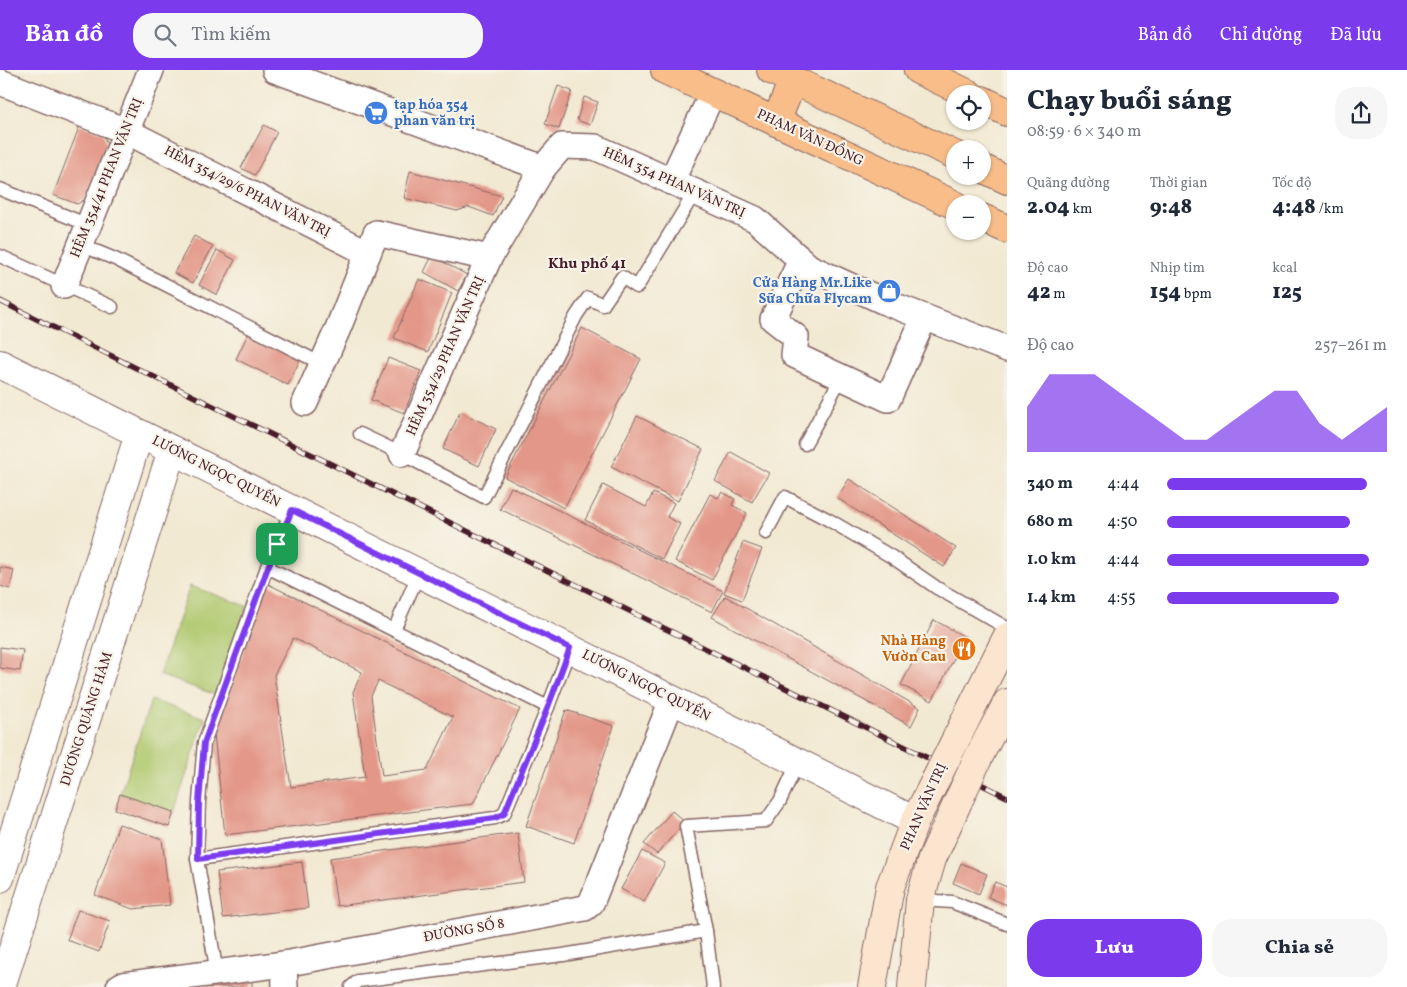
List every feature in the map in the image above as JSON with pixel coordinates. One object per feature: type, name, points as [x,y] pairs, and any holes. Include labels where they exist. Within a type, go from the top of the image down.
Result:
[{"type":"main road","name":"PHẠM VĂN ĐỒNG","points":[[665,70],[946,201]]},
{"type":"main road","points":[[918,70],[950,85]]},
{"type":"main road","points":[[776,122],[782,75],[946,152]]},
{"type":"main road","points":[[991,104],[1007,112]]},
{"type":"main road","points":[[991,172],[1007,180]]},
{"type":"main road","points":[[991,222],[1007,230]]},
{"type":"main road","name":"PHAN VĂN TRỊ","points":[[872,987],[890,887],[915,821],[1007,637]]},
{"type":"main road","name":"PHAN VĂN TRỊ","points":[[912,987],[920,900],[932,858],[980,754],[1007,703]]},
{"type":"street","name":"HẺM 354/41 PHAN VĂN TRỊ","points":[[64,286],[151,70]]},
{"type":"street","points":[[275,70],[543,168]]},
{"type":"street","name":"HẺM 354/29/6 PHAN VĂN TRỊ","points":[[0,82],[126,131],[368,253]]},
{"type":"street","points":[[671,182],[713,92]]},
{"type":"street","name":"HẺM 354 PHAN VĂN TRỊ","points":[[543,168],[562,146],[595,147],[755,219],[809,267],[885,302],[1007,349]]},
{"type":"street","name":"HẺM 354/29 PHAN VĂN TRỊ","points":[[402,454],[489,258],[543,168]]},
{"type":"street","name":"HẺM 354/29 PHAN VĂN TRỊ","points":[[305,403],[376,233],[489,258]]},
{"type":"street","points":[[801,260],[773,319],[796,337],[794,355],[841,378],[888,399],[924,318]]},
{"type":"street","name":"LƯƠNG NGỌC QUYẾN","points":[[0,364],[915,821]]},
{"type":"street","points":[[0,878],[139,434]]},
{"type":"street","name":"DƯƠNG QUẢNG HÀM","points":[[1,987],[172,450]]},
{"type":"street","name":"ĐƯỜNG SỐ 8","points":[[119,987],[122,985],[217,973],[284,976],[585,908],[591,903],[594,896],[672,700]]},
{"type":"lane","points":[[0,189],[85,235],[115,259],[322,364]]},
{"type":"lane","points":[[360,434],[484,497],[576,316],[588,298],[603,305],[622,277],[637,287],[695,192]]},
{"type":"lane","points":[[0,256],[112,306]]},
{"type":"lane","points":[[805,444],[841,378]]},
{"type":"lane","points":[[766,533],[785,498],[892,557],[937,588],[1007,628]]},
{"type":"lane","points":[[217,973],[198,859],[199,802],[204,743],[268,567],[292,510]]},
{"type":"lane","points":[[268,567],[548,707]]},
{"type":"lane","points":[[394,630],[419,573]]},
{"type":"lane","points":[[198,859],[495,818],[504,814],[570,648]]},
{"type":"lane","points":[[713,987],[706,931],[686,826],[766,822],[780,801],[798,762]]},
{"type":"lane","points":[[920,900],[952,902],[1007,924]]},
{"type":"lane","points":[[351,987],[358,981],[563,955],[706,931]]},
{"type":"green space","points":[[190,586],[247,606],[216,695],[159,675]]},
{"type":"green space","points":[[151,700],[205,718],[174,812],[120,794]]},
{"type":"building","points":[[558,86],[572,91],[559,129],[545,124]]},
{"type":"building","points":[[584,97],[598,102],[590,125],[577,120]]},
{"type":"building","points":[[80,125],[103,133],[107,145],[86,199],[77,204],[53,195]]},
{"type":"building","points":[[264,125],[277,132],[255,175],[241,168]]},
{"type":"building","points":[[410,171],[502,196],[493,216],[469,207],[457,211],[404,198]]},
{"type":"building","points":[[194,236],[213,246],[193,283],[174,273]]},
{"type":"building","points":[[217,250],[235,260],[217,295],[199,285]]},
{"type":"building","points":[[432,256],[467,275],[458,291],[424,272]]},
{"type":"building","points":[[419,279],[452,293],[428,352],[394,338]]},
{"type":"building","points":[[582,328],[641,359],[564,508],[505,477]]},
{"type":"building","points":[[248,334],[300,360],[288,385],[236,359]]},
{"type":"building","points":[[388,358],[421,371],[404,413],[371,400]]},
{"type":"building","points":[[460,412],[496,429],[479,466],[443,449]]},
{"type":"building","points":[[637,416],[703,449],[678,501],[611,467]]},
{"type":"building","points":[[731,452],[769,473],[752,502],[715,481]]},
{"type":"building","points":[[849,479],[956,548],[944,567],[837,498]]},
{"type":"building","points":[[603,485],[646,507],[653,493],[674,503],[667,517],[680,524],[662,559],[585,520]]},
{"type":"building","points":[[511,487],[723,591],[712,612],[500,509]]},
{"type":"building","points":[[722,492],[735,499],[732,505],[747,513],[712,580],[675,561],[710,494],[718,498]]},
{"type":"building","points":[[743,542],[762,549],[742,600],[724,593]]},
{"type":"building","points":[[0,567],[14,570],[10,589],[0,586]]},
{"type":"building","points":[[268,584],[520,709],[473,804],[225,835],[214,734]],"holes":[[[293,638],[362,672],[353,692],[365,777],[291,787],[274,675]],[[378,681],[453,717],[427,770],[382,776],[371,696]]]},
{"type":"building","points":[[725,596],[920,708],[911,726],[712,617]]},
{"type":"building","points":[[934,620],[965,637],[932,701],[901,685]]},
{"type":"building","points":[[0,647],[23,650],[20,671],[0,668]]},
{"type":"building","points":[[566,710],[614,726],[574,843],[526,826]]},
{"type":"building","points":[[120,794],[174,812],[169,827],[115,809]]},
{"type":"building","points":[[672,811],[685,822],[657,854],[644,844]]},
{"type":"building","points":[[119,824],[162,839],[170,905],[133,909],[95,895]]},
{"type":"building","points":[[518,833],[524,882],[337,906],[330,858]]},
{"type":"building","points":[[642,851],[665,863],[644,902],[621,889]]},
{"type":"building","points":[[302,862],[308,908],[223,918],[217,872]]},
{"type":"building","points":[[961,863],[987,874],[979,894],[953,883]]},
{"type":"building","points":[[995,882],[1007,887],[1007,905],[988,897]]},
{"type":"building","points":[[78,910],[110,921],[99,952],[67,940]]},
{"type":"building","points":[[252,978],[252,987],[198,987]]},
{"type":"railway","points":[[0,301],[1007,797]]},
{"type":"place","name":"tạp hóa 354 phan văn trị","points":[[376,113]]},
{"type":"place","name":"Cửa Hàng Mr.Like Sữa Chữa Flycam","points":[[889,291]]},
{"type":"place","name":"Nhà Hàng Vườn Cau","points":[[964,649]]},
{"type":"district","name":"Khu phố 41","points":[[587,264]]},
{"type":"route","points":[[292,510],[570,648],[504,814],[495,818],[198,859],[199,802],[204,743],[277,544],[292,510]]}]
